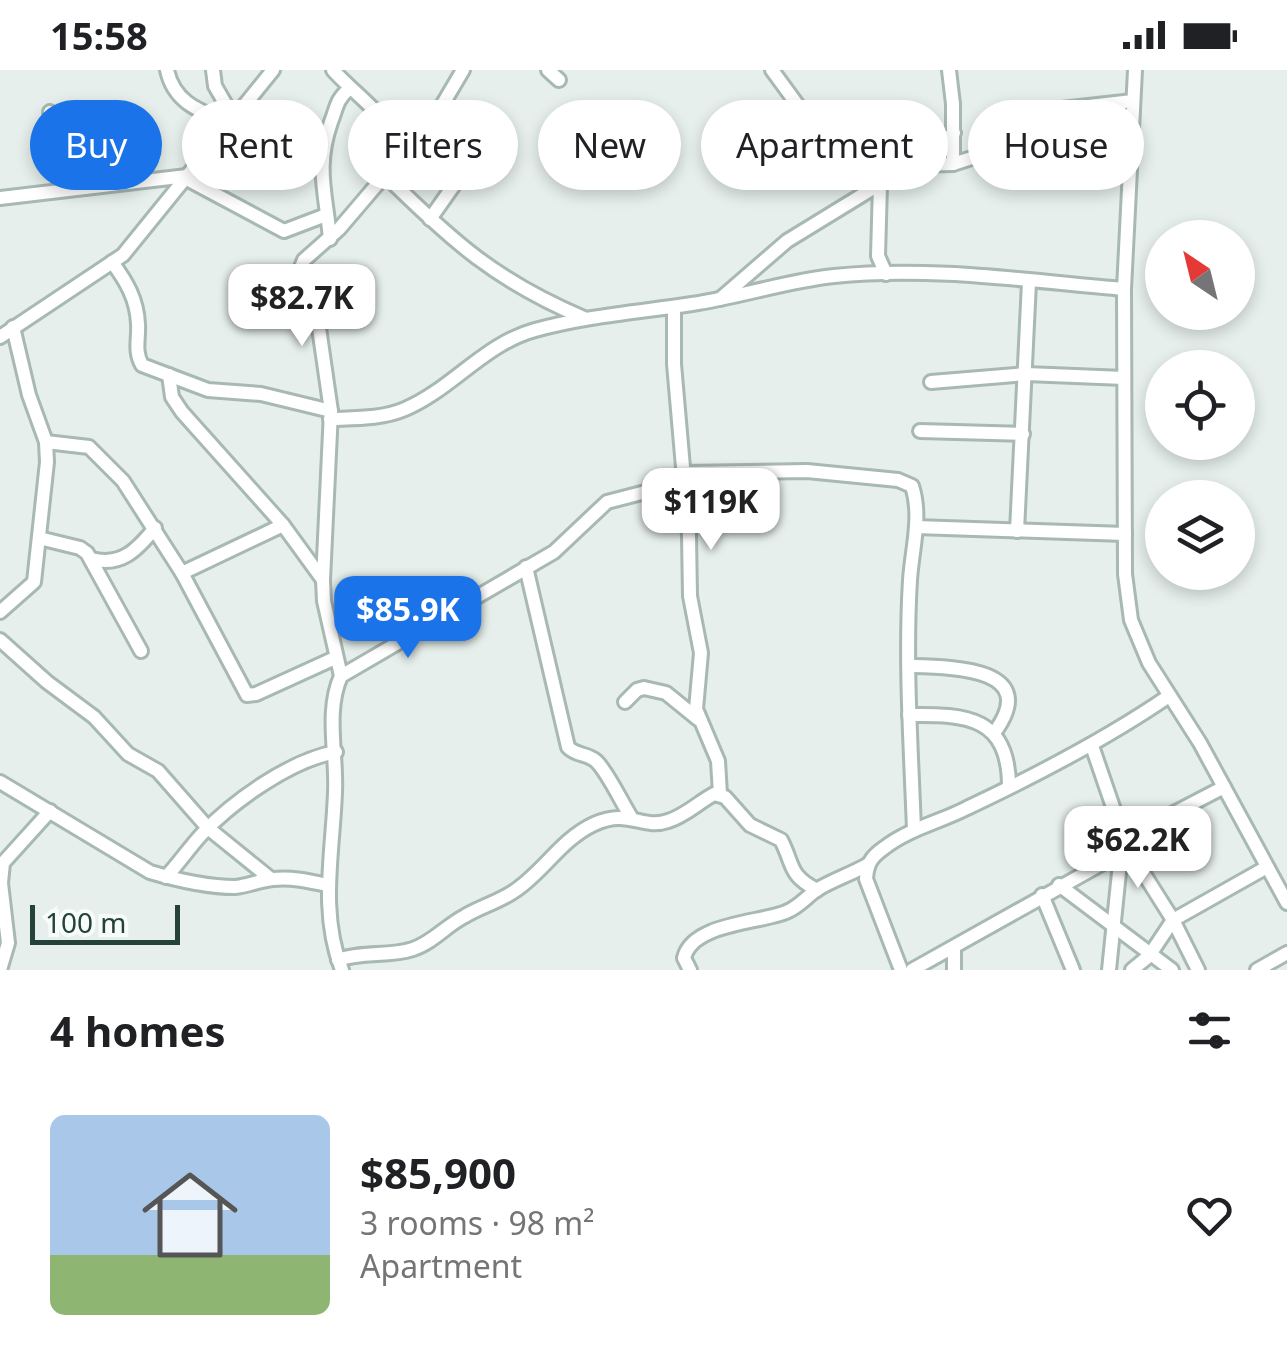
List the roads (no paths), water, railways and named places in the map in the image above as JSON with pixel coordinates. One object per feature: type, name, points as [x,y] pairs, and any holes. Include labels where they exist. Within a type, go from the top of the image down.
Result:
[{"type":"street","points":[[167,70],[183,100]]},
{"type":"street","points":[[213,70],[222,100]]},
{"type":"street","points":[[248,100],[273,70]]},
{"type":"street","points":[[333,70],[362,100]]},
{"type":"street","points":[[444,100],[463,70]]},
{"type":"street","points":[[772,70],[794,100]]},
{"type":"street","points":[[1132,100],[1134,70]]},
{"type":"street","points":[[952,72],[953,164]]},
{"type":"street","points":[[330,239],[320,174],[334,105],[349,88]]},
{"type":"street","points":[[948,137],[954,133]]},
{"type":"street","points":[[948,164],[968,158]]},
{"type":"street","points":[[0,612],[34,582],[46,442],[4,330],[112,262],[145,231],[182,182]]},
{"type":"street","points":[[0,198],[68,190]]},
{"type":"street","points":[[210,190],[284,231],[326,214]]},
{"type":"street","points":[[374,190],[330,239],[304,260],[299,272],[318,314],[330,415],[323,580],[341,676],[334,698],[336,752],[327,885],[340,965],[363,952],[419,946],[465,916],[516,891],[584,829],[614,817],[667,822],[705,798],[720,794]]},
{"type":"street","points":[[400,190],[492,272],[534,297],[584,318]]},
{"type":"street","points":[[430,220],[451,190]]},
{"type":"street","points":[[718,300],[787,241],[871,190]]},
{"type":"street","points":[[883,190],[878,256],[886,274]]},
{"type":"street","points":[[1128,190],[1124,289],[1125,574],[1132,620],[1148,663],[1200,742],[1287,903]]},
{"type":"street","points":[[862,275],[878,256]]},
{"type":"street","points":[[112,262],[132,292],[138,319],[139,362],[208,390],[261,394],[330,415],[381,416],[404,409],[512,338],[584,318],[718,300],[797,282],[862,275],[965,274],[1124,289]]},
{"type":"street","points":[[1017,531],[1029,282]]},
{"type":"street","points":[[674,307],[675,381],[690,596],[701,653],[698,719]]},
{"type":"street","points":[[931,382],[1026,374],[1124,378]]},
{"type":"street","points":[[169,375],[172,397],[182,412],[283,525],[323,580]]},
{"type":"street","points":[[920,431],[1023,434]]},
{"type":"street","points":[[46,442],[83,444],[96,451],[123,481],[182,573],[247,695],[335,658]]},
{"type":"street","points":[[341,676],[566,543],[607,502],[684,478],[807,471],[907,482],[915,493],[916,528],[910,579],[909,666],[914,830]]},
{"type":"street","points":[[182,573],[283,525]]},
{"type":"street","points":[[91,559],[103,562],[126,558],[155,528]]},
{"type":"street","points":[[916,528],[1125,534]]},
{"type":"street","points":[[39,538],[80,548],[91,559],[141,652]]},
{"type":"street","points":[[526,567],[568,747],[600,764],[632,817]]},
{"type":"street","points":[[0,640],[46,682],[94,717],[123,750],[158,772],[208,828],[272,879]]},
{"type":"street","points":[[909,666],[958,667],[994,678],[1009,704],[994,733]]},
{"type":"street","points":[[625,702],[636,690],[657,689],[698,719],[718,761],[720,794],[750,825],[781,840],[794,874],[817,890]]},
{"type":"street","points":[[690,970],[684,958],[695,942],[734,924],[790,911],[817,890],[867,865],[888,844],[1092,746],[1169,696]]},
{"type":"street","points":[[910,716],[960,715],[980,722],[994,733],[1007,759],[1009,787]]},
{"type":"street","points":[[1092,746],[1124,845],[1173,920],[1198,970]]},
{"type":"street","points":[[166,877],[208,828],[237,804],[298,763],[336,752]]},
{"type":"street","points":[[0,782],[150,872],[186,882],[236,887],[272,879],[327,885]]},
{"type":"street","points":[[912,970],[1224,787]]},
{"type":"street","points":[[0,970],[8,943],[1,883],[3,863],[50,811]]},
{"type":"street","points":[[1109,970],[1124,845]]},
{"type":"street","points":[[182,860],[186,882]]},
{"type":"street","points":[[867,865],[870,896],[901,970]]},
{"type":"street","points":[[1132,970],[1149,956],[1173,920],[1267,867]]},
{"type":"street","points":[[1059,886],[1172,970]]},
{"type":"street","points":[[1042,894],[1072,970]]},
{"type":"street","points":[[954,948],[954,970]]},
{"type":"street","points":[[1257,970],[1287,952]]}]
